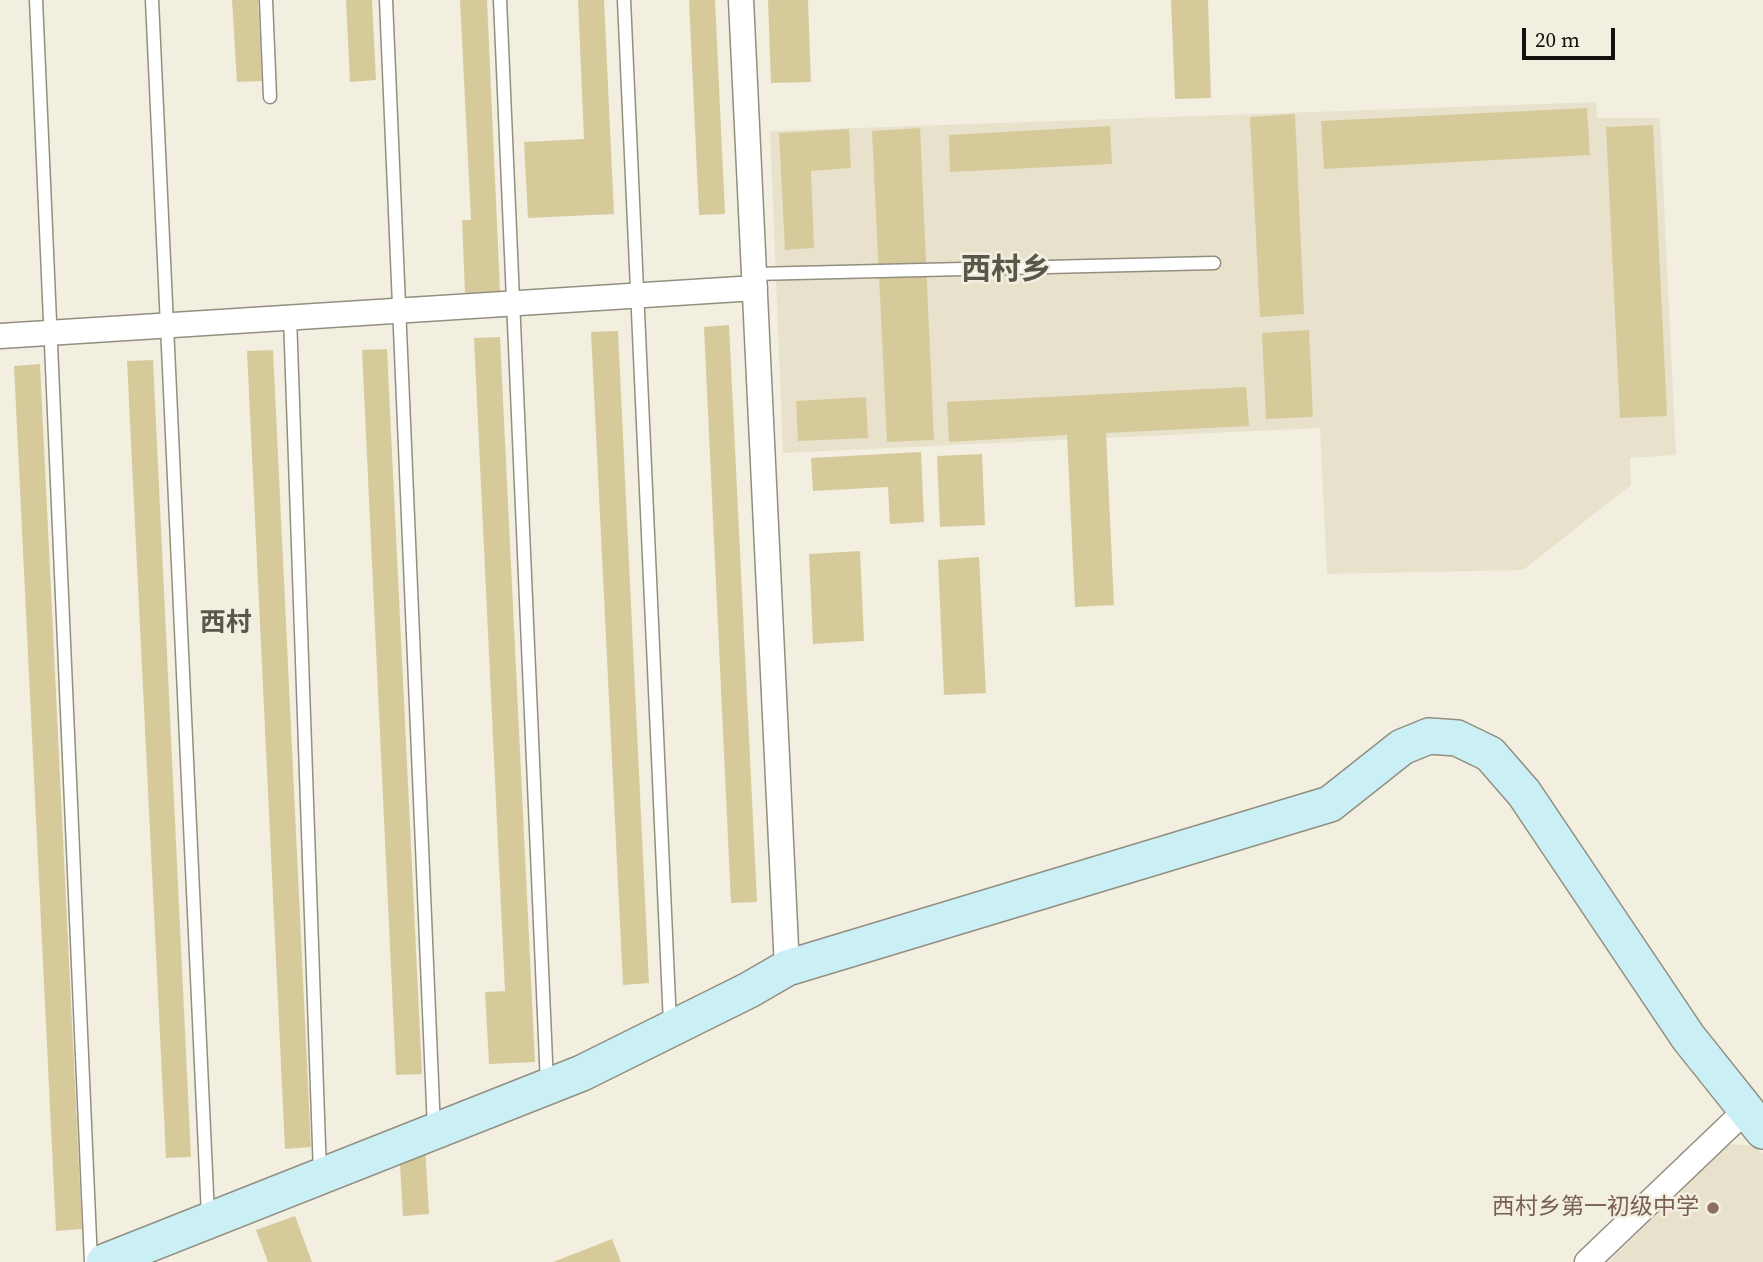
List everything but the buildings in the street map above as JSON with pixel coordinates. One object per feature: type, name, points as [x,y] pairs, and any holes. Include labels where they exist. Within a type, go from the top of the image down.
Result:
[{"type":"street","points":[[741,0],[787,968]]},
{"type":"street","points":[[0,336],[637,295],[755,281]]},
{"type":"street","points":[[104,1262],[582,1073],[749,990],[787,968],[1330,804],[1402,747],[1430,736],[1457,738],[1490,754],[1524,793],[1688,1037],[1754,1120],[1587,1262]]},
{"type":"lane","points":[[36,0],[91,1262]]},
{"type":"lane","points":[[152,0],[208,1221]]},
{"type":"lane","points":[[266,0],[270,97]]},
{"type":"lane","points":[[386,0],[435,1131]]},
{"type":"lane","points":[[500,0],[547,1087]]},
{"type":"lane","points":[[624,0],[670,1029]]},
{"type":"lane","points":[[755,281],[1214,263]]},
{"type":"lane","points":[[290,317],[320,1177]]},
{"type":"shaded area","points":[[1596,102],[1597,118],[1660,118],[1676,455],[1630,458],[1631,485],[1523,570],[1327,574],[1320,428],[783,453],[770,131]]},
{"type":"shaded area","name":"西村乡第一初级中学","points":[[1729,1144],[1754,1146],[1763,1154],[1763,1262],[1608,1262]]},
{"type":"place","name":"西村乡第一初级中学","points":[[1713,1208]]},
{"type":"district","name":"西村乡","points":[[1006,271]]},
{"type":"district","name":"西村","points":[[226,624]]}]
